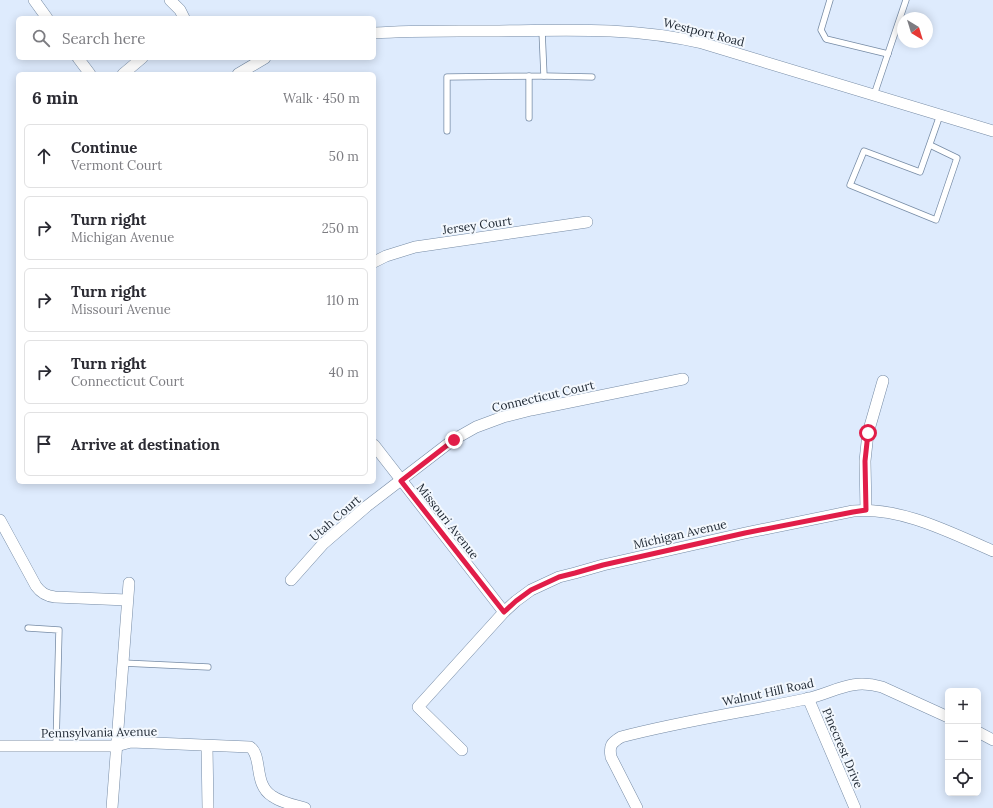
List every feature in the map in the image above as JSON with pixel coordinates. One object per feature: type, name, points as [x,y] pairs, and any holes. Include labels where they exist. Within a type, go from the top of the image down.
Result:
[{"type":"street","points":[[34,0],[46,16]]},
{"type":"street","points":[[170,0],[180,10],[183,16]]},
{"type":"street","name":"Westport Road","points":[[376,33],[604,30],[674,36],[993,130]]},
{"type":"street","points":[[80,60],[88,72]]},
{"type":"street","points":[[125,72],[140,60]]},
{"type":"street","points":[[241,72],[261,60]]},
{"type":"street","name":"Jersey Court","points":[[376,261],[386,256],[415,247],[587,222]]},
{"type":"street","name":"Connecticut Court","points":[[401,481],[454,440],[489,421],[531,410],[683,379]]},
{"type":"street","points":[[866,510],[865,461],[868,433],[883,381]]},
{"type":"street","name":"Missouri Avenue","points":[[376,448],[504,612]]},
{"type":"street","name":"Utah Court","points":[[291,580],[316,552],[335,534],[367,506],[401,481]]},
{"type":"street","name":"Michigan Avenue","points":[[462,750],[418,707],[504,612],[516,601],[538,587],[559,577],[596,567],[745,533],[866,510],[880,511],[908,517],[993,551]]},
{"type":"street","points":[[0,520],[40,592],[47,596],[55,597],[127,600]]},
{"type":"street","points":[[112,808],[129,583]]},
{"type":"street","name":"Walnut Hill Road","points":[[637,808],[611,757],[609,749],[613,742],[621,737],[808,698],[848,685],[872,684],[894,691],[945,716]]},
{"type":"street","name":"Pinecrest Drive","points":[[808,698],[855,808]]},
{"type":"street","points":[[981,734],[993,740]]},
{"type":"street","name":"Pennsylvania Avenue","points":[[0,746],[116,746],[131,742],[207,746],[246,746],[254,750],[261,782],[271,796],[305,808]]},
{"type":"street","points":[[207,746],[208,808]]},
{"type":"lane","points":[[830,0],[821,30],[826,39],[888,54]]},
{"type":"lane","points":[[874,95],[906,0]]},
{"type":"lane","points":[[542,31],[544,76]]},
{"type":"lane","points":[[529,76],[529,118]]},
{"type":"lane","points":[[447,132],[447,77],[592,77]]},
{"type":"lane","points":[[930,145],[957,158],[936,220],[850,185],[864,150],[920,172],[940,115]]},
{"type":"lane","points":[[28,628],[59,630],[56,747]]},
{"type":"lane","points":[[123,662],[208,668]]},
{"type":"route","points":[[454,440],[401,481],[504,612],[531,590],[559,577],[603,565],[745,533],[866,510],[865,461],[868,433]]}]
